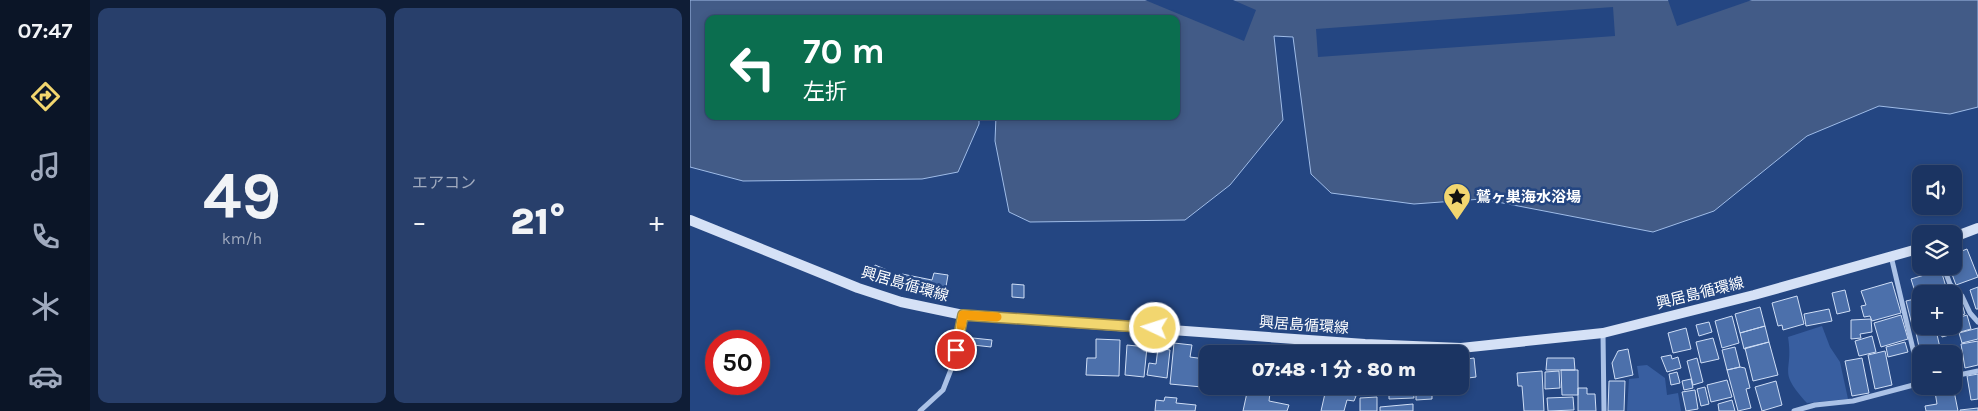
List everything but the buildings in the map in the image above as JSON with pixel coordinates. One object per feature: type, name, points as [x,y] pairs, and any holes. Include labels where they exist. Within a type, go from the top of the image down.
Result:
[{"type":"main road","name":"興居島循環線","points":[[690,220],[792,259],[858,288],[901,302],[963,315],[1365,344],[1461,348],[1603,333],[1912,250]]},
{"type":"main road","points":[[1962,234],[1978,228]]},
{"type":"street","points":[[1891,256],[1912,345]]},
{"type":"street","points":[[1947,275],[1950,284],[1962,296],[1970,313],[1978,322]]},
{"type":"street","points":[[920,411],[943,390],[952,368],[963,315]]},
{"type":"street","points":[[1603,333],[1604,411]]},
{"type":"street","points":[[1962,374],[1978,371]]},
{"type":"street","points":[[1794,411],[1815,405],[1853,401],[1912,385]]},
{"type":"shaded area","points":[[690,0],[1978,0],[1978,107],[1950,114],[1879,106],[1807,136],[1714,211],[1653,232],[1482,199],[1414,204],[1331,193],[1311,174],[1293,37],[1274,36],[1283,120],[1230,185],[1185,220],[1030,222],[1009,212],[995,141],[996,120],[1180,120],[1180,15],[705,15],[705,120],[979,120],[979,124],[958,172],[922,179],[743,181],[690,167]]},
{"type":"shaded area","points":[[1822,326],[1830,347],[1840,362],[1848,399],[1807,403],[1792,384],[1789,377],[1788,337]]},
{"type":"shaded area","points":[[1647,365],[1665,378],[1667,395],[1678,393],[1681,411],[1627,411],[1629,379],[1639,378],[1637,366]]},
{"type":"pier","points":[[1145,0],[1233,0],[1256,10],[1244,41]]},
{"type":"pier","points":[[1668,0],[1752,0],[1677,26]]},
{"type":"pier","points":[[1613,7],[1615,36],[1318,57],[1316,29]]},
{"type":"slow traffic","points":[[961,326],[963,315],[997,317]]},
{"type":"place","name":"鷲ヶ巣海水浴場","points":[[1457,221]]},
{"type":"route","points":[[956,350],[963,315],[1155,328]]}]
